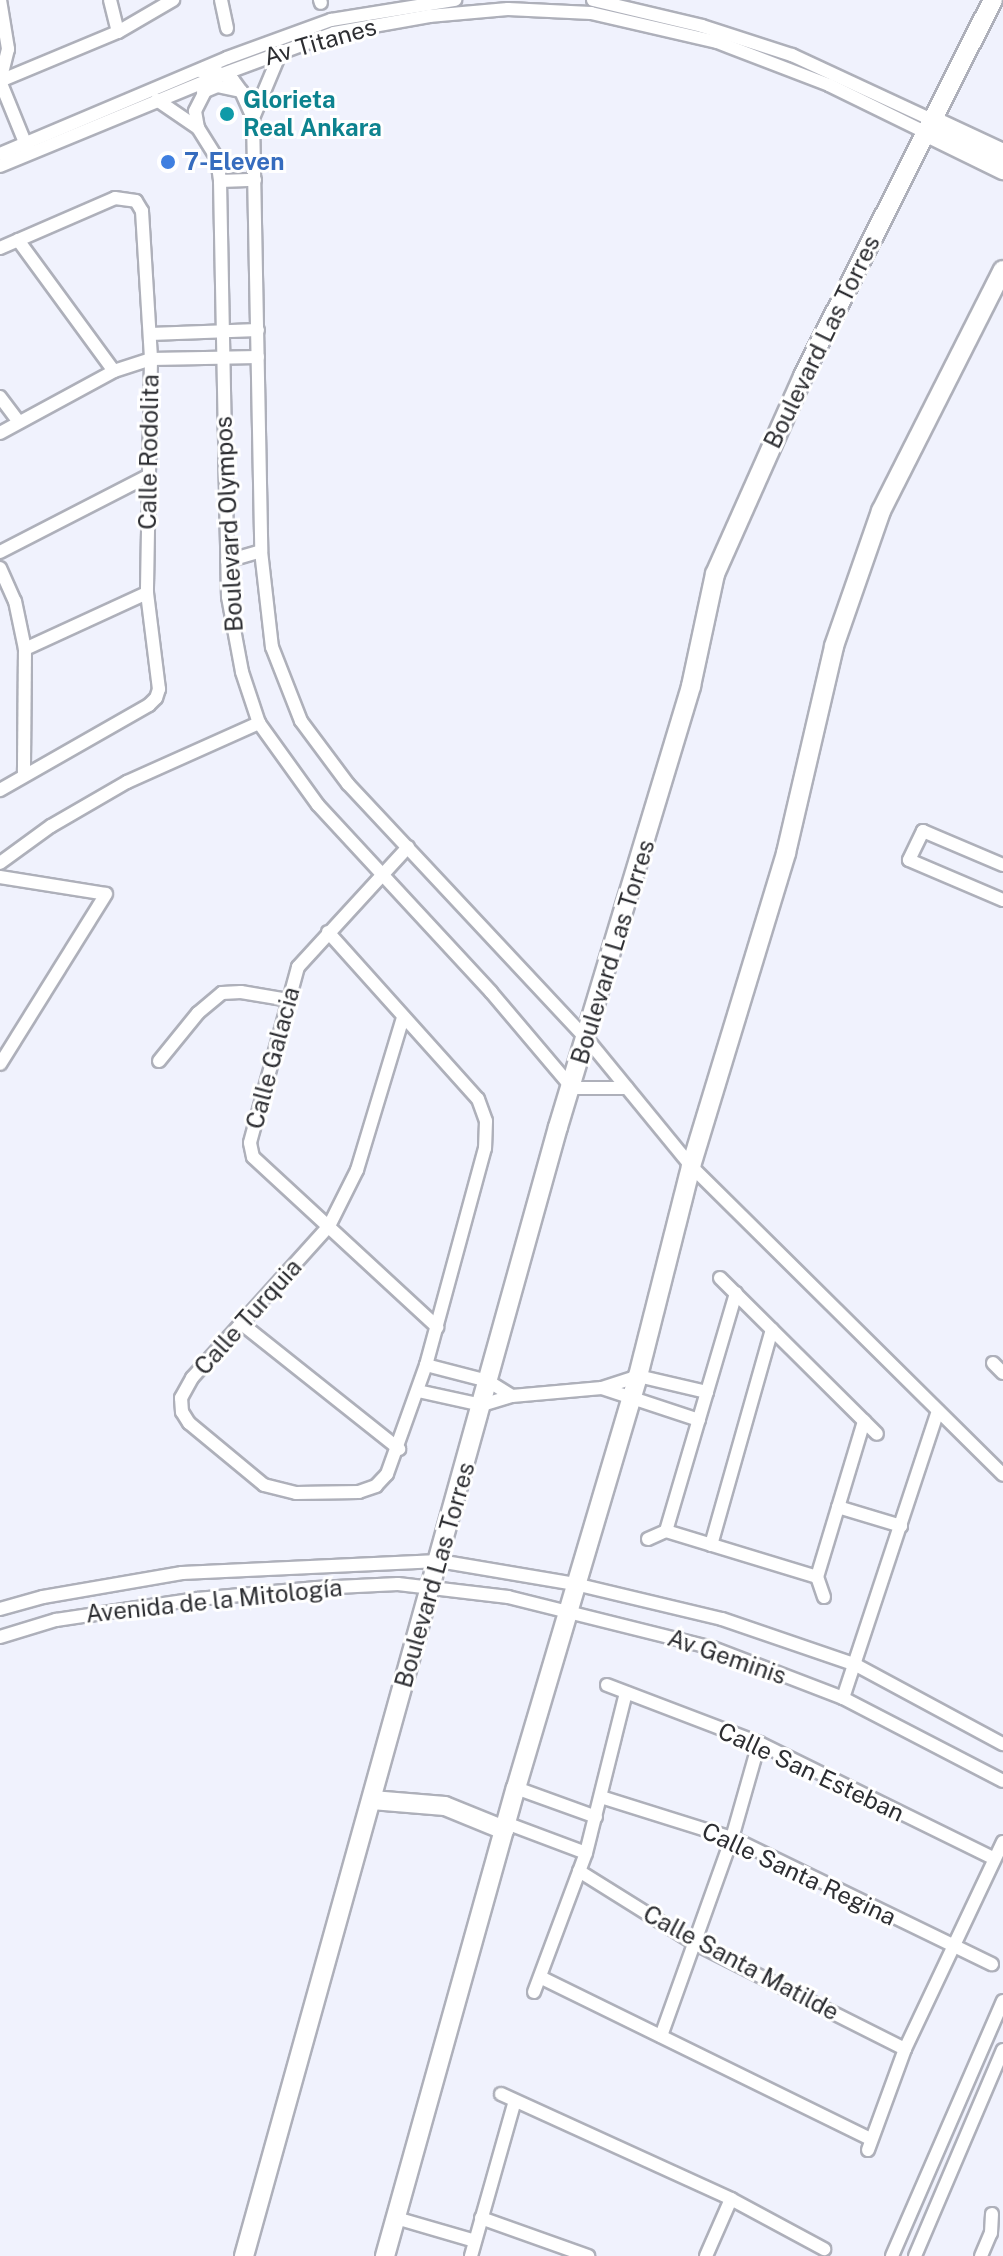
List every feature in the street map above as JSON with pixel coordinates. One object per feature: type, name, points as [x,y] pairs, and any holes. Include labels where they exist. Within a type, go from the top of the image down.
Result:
[{"type":"main road","name":"Boulevard Las Torres","points":[[244,2256],[558,1127],[691,686],[715,574],[803,376],[993,0]]},
{"type":"main road","points":[[928,126],[1003,153]]},
{"type":"main road","points":[[928,126],[1003,170]]},
{"type":"main road","points":[[388,2255],[516,1788],[638,1376],[691,1166],[786,853],[834,646],[881,511],[1003,270]]},
{"type":"main road","points":[[372,1800],[445,1806],[505,1827]]},
{"type":"street","points":[[0,0],[8,49],[0,81],[27,149]]},
{"type":"street","points":[[110,0],[118,32]]},
{"type":"street","points":[[0,81],[118,32],[173,0]]},
{"type":"street","points":[[221,0],[227,28]]},
{"type":"street","name":"Av Titanes","points":[[27,149],[157,100],[213,74],[227,58],[331,20],[455,0]]},
{"type":"street","points":[[593,0],[702,26],[792,55],[928,126]]},
{"type":"street","name":"Av Titanes","points":[[4,158],[213,74],[334,33],[507,5],[536,4],[591,13],[717,42],[928,126]]},
{"type":"street","points":[[253,118],[281,51]]},
{"type":"street","points":[[198,128],[195,111],[213,74]]},
{"type":"street","name":"Boulevard Olympos","points":[[213,74],[241,91],[253,118],[261,551],[272,647],[301,721],[348,784],[587,1039],[691,1166],[1003,1475]]},
{"type":"street","points":[[203,92],[217,86],[241,91]]},
{"type":"street","name":"Boulevard Olympos","points":[[157,100],[198,128],[212,147],[220,181],[227,561],[233,638],[259,723],[318,805],[381,877],[491,992],[572,1088]]},
{"type":"street","points":[[0,138],[4,158]]},
{"type":"street","points":[[220,181],[255,180]]},
{"type":"street","name":"Calle Rodolita","points":[[0,248],[99,203],[126,197],[136,201],[142,211],[151,359],[147,593],[159,676],[156,698],[0,790]]},
{"type":"street","points":[[18,240],[114,371]]},
{"type":"street","points":[[150,334],[258,330]]},
{"type":"street","points":[[0,433],[114,371],[151,359],[258,357]]},
{"type":"street","points":[[0,397],[19,422]]},
{"type":"street","points":[[0,552],[148,476]]},
{"type":"street","points":[[227,561],[261,551]]},
{"type":"street","points":[[0,568],[15,601],[25,649],[24,775]]},
{"type":"street","points":[[25,649],[147,593]]},
{"type":"street","points":[[0,863],[51,826],[127,782],[259,723]]},
{"type":"street","points":[[1003,865],[923,831],[909,860],[1003,900]]},
{"type":"street","name":"Calle Galacia","points":[[408,847],[298,967],[250,1143],[253,1157],[437,1327]]},
{"type":"street","points":[[0,877],[106,894],[0,1064]]},
{"type":"street","points":[[328,932],[403,1018]]},
{"type":"street","points":[[159,1061],[198,1013],[222,993],[241,992],[289,1000]]},
{"type":"street","name":"Calle Turquia","points":[[403,1018],[478,1099],[486,1121],[485,1148],[426,1365],[399,1449],[387,1474],[376,1486],[359,1492],[296,1493],[264,1485],[189,1423],[182,1412],[184,1387],[329,1226],[357,1170],[403,1018]]},
{"type":"street","points":[[572,1088],[627,1088]]},
{"type":"street","points":[[720,1278],[877,1434]]},
{"type":"street","points":[[666,1531],[736,1293]]},
{"type":"street","points":[[242,1324],[399,1449]]},
{"type":"street","points":[[711,1545],[772,1329]]},
{"type":"street","points":[[993,1363],[1003,1373]]},
{"type":"street","points":[[426,1365],[488,1381],[512,1396]]},
{"type":"street","points":[[418,1391],[482,1405],[512,1396],[602,1388],[638,1376],[707,1392]]},
{"type":"street","points":[[602,1388],[699,1420]]},
{"type":"street","points":[[843,1698],[938,1411]]},
{"type":"street","points":[[824,1597],[817,1577],[864,1421]]},
{"type":"street","points":[[838,1507],[901,1526]]},
{"type":"street","points":[[648,1539],[666,1531],[817,1577]]},
{"type":"street","name":"Av Geminis","points":[[439,1561],[575,1584],[722,1619],[856,1665],[1003,1744]]},
{"type":"street","name":"Avenida de la Mitología","points":[[0,1609],[43,1597],[182,1573],[439,1561]]},
{"type":"street","name":"Avenida de la Mitología","points":[[0,1637],[56,1620],[197,1599],[398,1584],[431,1588]]},
{"type":"street","name":"Av Geminis","points":[[431,1588],[508,1597],[713,1648],[843,1698],[1003,1781]]},
{"type":"street","name":"Calle San Esteban","points":[[607,1685],[759,1743],[993,1858]]},
{"type":"street","points":[[534,1992],[542,1978],[586,1853],[626,1693]]},
{"type":"street","points":[[661,2036],[732,1838],[759,1743]]},
{"type":"street","points":[[516,1788],[596,1817]]},
{"type":"street","name":"Calle Santa Regina","points":[[601,1797],[732,1838],[992,1964]]},
{"type":"street","points":[[505,1827],[586,1853]]},
{"type":"street","points":[[542,1978],[870,2144],[905,2049],[951,1945],[1003,1842]]},
{"type":"street","name":"Calle Santa Matilde","points":[[579,1871],[696,1944],[905,2049]]},
{"type":"street","points":[[892,2256],[1003,2002]]},
{"type":"street","points":[[915,2256],[1003,2050]]},
{"type":"street","points":[[501,2094],[731,2199],[824,2249]]},
{"type":"street","points":[[471,2256],[515,2101]]},
{"type":"street","points":[[706,2256],[731,2199]]},
{"type":"street","points":[[981,2256],[997,2235],[992,2214]]},
{"type":"street","points":[[396,2218],[475,2241]]},
{"type":"street","points":[[481,2218],[588,2256]]},
{"type":"place","name":"Glorieta Real Ankara","points":[[227,114]]},
{"type":"place","name":"7-Eleven","points":[[168,162]]}]
